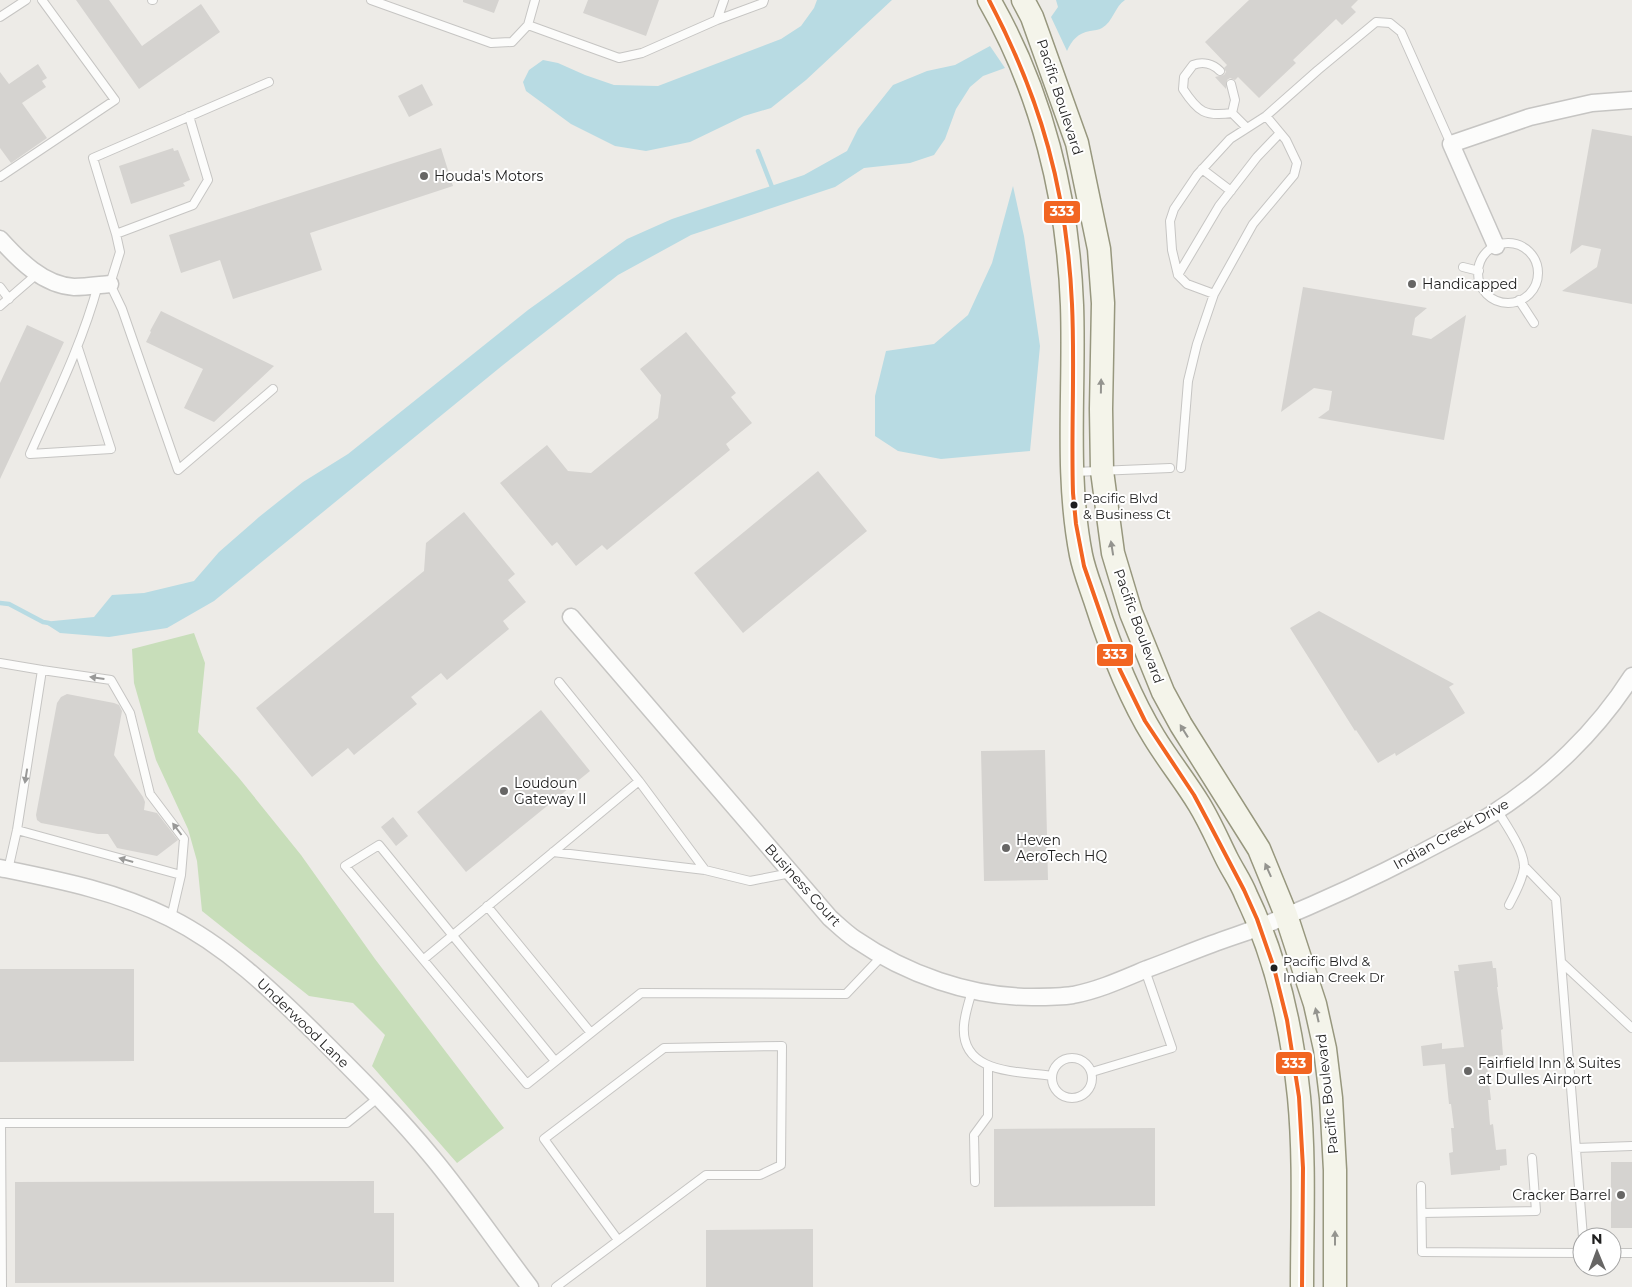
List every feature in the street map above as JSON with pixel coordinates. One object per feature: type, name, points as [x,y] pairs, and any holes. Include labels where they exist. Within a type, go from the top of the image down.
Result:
[{"type":"main road","name":"Pacific Boulevard","points":[[989,0],[1005,27],[1025,75],[1050,148],[1063,206],[1072,302],[1071,435],[1074,496],[1081,555],[1100,618],[1116,660],[1152,734],[1199,804],[1246,894],[1260,927],[1282,999],[1292,1042],[1299,1099],[1302,1287]]},
{"type":"main road","name":"Pacific Boulevard","points":[[1028,8],[1050,64],[1077,143],[1099,249],[1103,303],[1102,471],[1113,553],[1131,613],[1146,654],[1181,725],[1259,849],[1286,915],[1315,1004],[1325,1049],[1331,1098],[1335,1170],[1335,1287]]},
{"type":"street","points":[[1496,246],[1450,144],[1530,117],[1592,103],[1632,100]]},
{"type":"street","points":[[0,238],[10,250],[37,274],[54,282],[75,287],[104,284]]},
{"type":"street","name":"Business Court","points":[[571,617],[830,918],[854,938],[883,956],[919,973],[972,991],[1031,997],[1073,995],[1116,983],[1145,970],[1260,927]]},
{"type":"street","name":"Indian Creek Drive","points":[[1260,927],[1386,871],[1462,831],[1521,794],[1576,745],[1600,720],[1632,676]]},
{"type":"street","name":"Underwood Lane","points":[[4,869],[63,880],[102,890],[138,903],[171,918],[226,953],[276,995],[378,1097],[433,1158],[530,1287]]},
{"type":"lane","points":[[0,17],[26,0]]},
{"type":"lane","points":[[0,177],[115,100],[42,0]]},
{"type":"lane","points":[[371,0],[491,43],[512,42],[528,25],[535,0]]},
{"type":"lane","points":[[717,20],[724,0]]},
{"type":"lane","points":[[528,25],[619,58],[642,53],[717,20],[763,3],[764,0]]},
{"type":"lane","points":[[1214,294],[1187,284],[1178,275],[1172,250],[1170,221],[1174,209],[1202,169],[1230,139],[1266,116],[1376,22],[1390,23],[1401,32],[1450,144]]},
{"type":"lane","points":[[1220,71],[1206,63],[1193,65],[1184,77],[1183,89],[1202,112],[1216,115],[1232,113]]},
{"type":"lane","points":[[78,348],[111,449],[30,454],[78,348],[90,313],[120,252],[93,158],[269,82]]},
{"type":"lane","points":[[1231,84],[1235,100],[1232,113]]},
{"type":"lane","points":[[1232,113],[1247,128]]},
{"type":"lane","points":[[116,234],[193,205],[208,180],[189,116]]},
{"type":"lane","points":[[1181,468],[1188,382],[1197,344],[1214,294],[1253,224],[1294,175],[1297,163],[1286,140],[1266,116]]},
{"type":"lane","points":[[1178,275],[1219,206],[1280,133]]},
{"type":"lane","points":[[1202,169],[1231,191]]},
{"type":"lane","points":[[1506,242],[1518,244],[1530,252],[1536,260],[1538,273],[1536,285],[1530,293],[1519,300],[1509,303],[1498,301],[1488,294],[1478,278],[1479,264],[1485,252],[1496,246],[1506,242]]},
{"type":"lane","points":[[1463,267],[1478,271]]},
{"type":"lane","points":[[0,306],[37,274]]},
{"type":"lane","points":[[104,284],[122,309],[178,470],[273,389]]},
{"type":"lane","points":[[0,287],[9,299]]},
{"type":"lane","points":[[1519,300],[1534,323]]},
{"type":"lane","points":[[1073,472],[1170,468]]},
{"type":"lane","points":[[0,663],[111,680],[130,713],[150,794],[184,839],[181,875],[171,918]]},
{"type":"lane","points":[[4,869],[18,830],[42,670]]},
{"type":"lane","points":[[559,682],[639,781],[706,870]]},
{"type":"lane","points":[[424,959],[639,781]]},
{"type":"lane","points":[[1497,810],[1520,849],[1524,866],[1521,881],[1509,905]]},
{"type":"lane","points":[[18,830],[181,875]]},
{"type":"lane","points":[[555,1062],[379,845],[346,866],[527,1084],[555,1062],[640,993],[846,994],[883,956]]},
{"type":"lane","points":[[553,852],[706,870],[750,881],[791,872]]},
{"type":"lane","points":[[1524,866],[1556,899],[1582,1227]]},
{"type":"lane","points":[[487,906],[591,1033]]},
{"type":"lane","points":[[1561,962],[1632,1028]]},
{"type":"lane","points":[[1092,1072],[1172,1048],[1145,970]]},
{"type":"lane","points":[[972,991],[964,1024],[964,1037],[968,1049],[976,1060],[988,1067],[1052,1076]]},
{"type":"lane","points":[[556,1287],[706,1175],[760,1175],[781,1165],[782,1046],[664,1048],[544,1139],[618,1240]]},
{"type":"lane","points":[[1074,1057],[1085,1061],[1092,1072],[1092,1084],[1088,1092],[1081,1096],[1073,1098],[1062,1095],[1053,1084],[1052,1076],[1055,1067],[1066,1058],[1074,1057]]},
{"type":"lane","points":[[975,1182],[974,1135],[988,1116],[988,1067]]},
{"type":"lane","points":[[2,1287],[1,1123],[347,1123],[378,1097]]},
{"type":"lane","points":[[1576,1148],[1632,1146]]},
{"type":"lane","points":[[1422,1213],[1536,1211],[1532,1158]]},
{"type":"lane","points":[[1421,1186],[1422,1252],[1572,1253]]},
{"type":"green space","points":[[194,633],[205,663],[198,732],[239,778],[301,855],[375,959],[504,1128],[457,1163],[372,1066],[385,1035],[353,1003],[309,996],[202,911],[197,861],[188,829],[156,760],[134,683],[132,649]]},
{"type":"water","points":[[817,0],[892,0],[806,80],[771,108],[744,116],[690,142],[646,151],[615,146],[571,124],[526,91],[523,82],[529,70],[543,60],[558,63],[614,85],[658,86],[781,39],[801,26],[814,8]]},
{"type":"water","points":[[1056,0],[1125,0],[1106,25],[1079,35],[1073,40],[1067,51],[1051,17],[1058,7]]},
{"type":"water","points":[[990,46],[1005,68],[983,76],[970,87],[956,109],[945,139],[934,155],[910,163],[864,168],[835,187],[691,235],[618,275],[503,365],[214,601],[167,628],[109,637],[60,633],[43,622],[94,617],[112,595],[144,593],[194,581],[219,552],[303,482],[348,454],[528,310],[627,239],[672,219],[804,175],[847,151],[858,129],[893,85],[927,71],[955,65]]},
{"type":"water","points":[[1013,186],[1024,236],[1040,346],[1030,451],[941,459],[898,451],[875,436],[875,396],[886,351],[934,344],[968,315],[992,263]]},
{"type":"building","points":[[76,0],[109,0],[142,46],[201,4],[220,32],[139,89]]},
{"type":"building","points":[[463,0],[499,0],[494,13],[463,2]]},
{"type":"building","points":[[588,0],[659,0],[646,36],[583,13]]},
{"type":"building","points":[[1249,0],[1358,0],[1351,7],[1356,12],[1342,25],[1336,19],[1293,60],[1296,63],[1259,98],[1238,77],[1235,80],[1230,78],[1227,80],[1226,89],[1215,77],[1224,75],[1226,72],[1224,68],[1227,65],[1205,42]]},
{"type":"building","points":[[38,64],[47,78],[42,81],[46,87],[22,103],[47,138],[11,163],[0,148],[0,72],[9,84]]},
{"type":"building","points":[[422,84],[433,105],[409,117],[398,96]]},
{"type":"building","points":[[1592,129],[1632,136],[1632,304],[1562,291],[1597,267],[1601,249],[1582,245],[1570,254]]},
{"type":"building","points":[[173,148],[174,151],[178,150],[190,180],[183,183],[185,186],[131,204],[119,166]]},
{"type":"building","points":[[441,148],[453,186],[310,233],[322,270],[233,299],[220,260],[181,273],[169,235]]},
{"type":"building","points":[[1303,287],[1427,308],[1415,318],[1412,335],[1431,339],[1466,315],[1444,440],[1318,418],[1329,410],[1332,391],[1314,388],[1281,412]]},
{"type":"building","points":[[161,311],[274,366],[214,422],[184,408],[203,369],[146,342]]},
{"type":"building","points":[[27,325],[64,342],[0,479],[0,383]]},
{"type":"building","points":[[686,332],[736,393],[731,397],[752,423],[726,444],[730,450],[607,550],[602,545],[576,566],[557,542],[552,546],[500,483],[547,445],[568,471],[591,473],[658,418],[661,395],[640,369]]},
{"type":"building","points":[[818,471],[867,531],[743,633],[694,573]]},
{"type":"building","points":[[464,512],[515,574],[508,580],[526,602],[503,621],[509,629],[447,680],[441,673],[411,697],[417,704],[354,755],[348,748],[312,777],[256,708],[424,571],[426,543]]},
{"type":"building","points":[[1319,611],[1454,684],[1449,687],[1465,713],[1396,756],[1395,753],[1378,763],[1355,731],[1290,628]]},
{"type":"building","points":[[67,694],[119,705],[122,711],[114,755],[143,797],[145,802],[144,810],[157,813],[178,840],[157,856],[117,848],[108,834],[98,834],[41,823],[37,820],[36,815],[57,703],[61,697]]},
{"type":"building","name":"Loudoun Gateway II","points":[[541,710],[590,771],[466,872],[417,812]]},
{"type":"building","points":[[1045,750],[1048,880],[984,881],[981,751]]},
{"type":"building","points":[[393,817],[408,836],[396,846],[381,827]]},
{"type":"building","name":"Fairfield Inn & Suites at Dulles Airport","points":[[1492,961],[1493,968],[1496,968],[1503,1029],[1501,1030],[1503,1055],[1486,1057],[1491,1100],[1488,1100],[1490,1125],[1493,1124],[1496,1150],[1506,1149],[1507,1165],[1500,1166],[1500,1170],[1451,1175],[1449,1153],[1453,1152],[1451,1128],[1454,1128],[1451,1104],[1449,1104],[1445,1064],[1423,1066],[1421,1046],[1442,1043],[1442,1049],[1464,1047],[1454,971],[1459,971],[1458,965]]},
{"type":"building","points":[[0,969],[134,969],[134,1061],[0,1062]]},
{"type":"building","points":[[1155,1128],[1155,1206],[994,1207],[994,1129]]},
{"type":"building","name":"Cracker Barrel","points":[[1611,1162],[1632,1162],[1632,1228],[1611,1227]]},
{"type":"building","points":[[374,1181],[374,1213],[394,1213],[394,1282],[15,1283],[15,1182]]},
{"type":"building","points":[[813,1229],[813,1287],[706,1287],[706,1230]]},
{"type":"waterway","points":[[758,151],[774,192]]},
{"type":"waterway","points":[[0,603],[9,604],[43,622],[49,623]]},
{"type":"transit line","name":"333","points":[[989,0],[1007,37],[1037,110],[1048,147],[1064,223],[1069,263],[1073,328],[1073,493],[1076,524],[1084,566],[1120,670],[1145,721],[1194,795],[1244,890],[1257,919],[1274,968],[1287,1020],[1299,1097],[1303,1168],[1302,1287]]},
{"type":"place","name":"Houda's Motors","points":[[424,176]]},
{"type":"place","name":"Handicapped","points":[[1412,284]]},
{"type":"place","name":"Pacific Blvd & Business Ct","points":[[1074,505]]},
{"type":"place","name":"Loudoun Gateway II","points":[[504,791]]},
{"type":"place","name":"Heven AeroTech HQ","points":[[1006,848]]},
{"type":"place","name":"Pacific Blvd & Indian Creek Dr","points":[[1274,968]]},
{"type":"place","name":"Fairfield Inn & Suites at Dulles Airport","points":[[1468,1071]]},
{"type":"place","name":"Cracker Barrel","points":[[1621,1195]]}]
